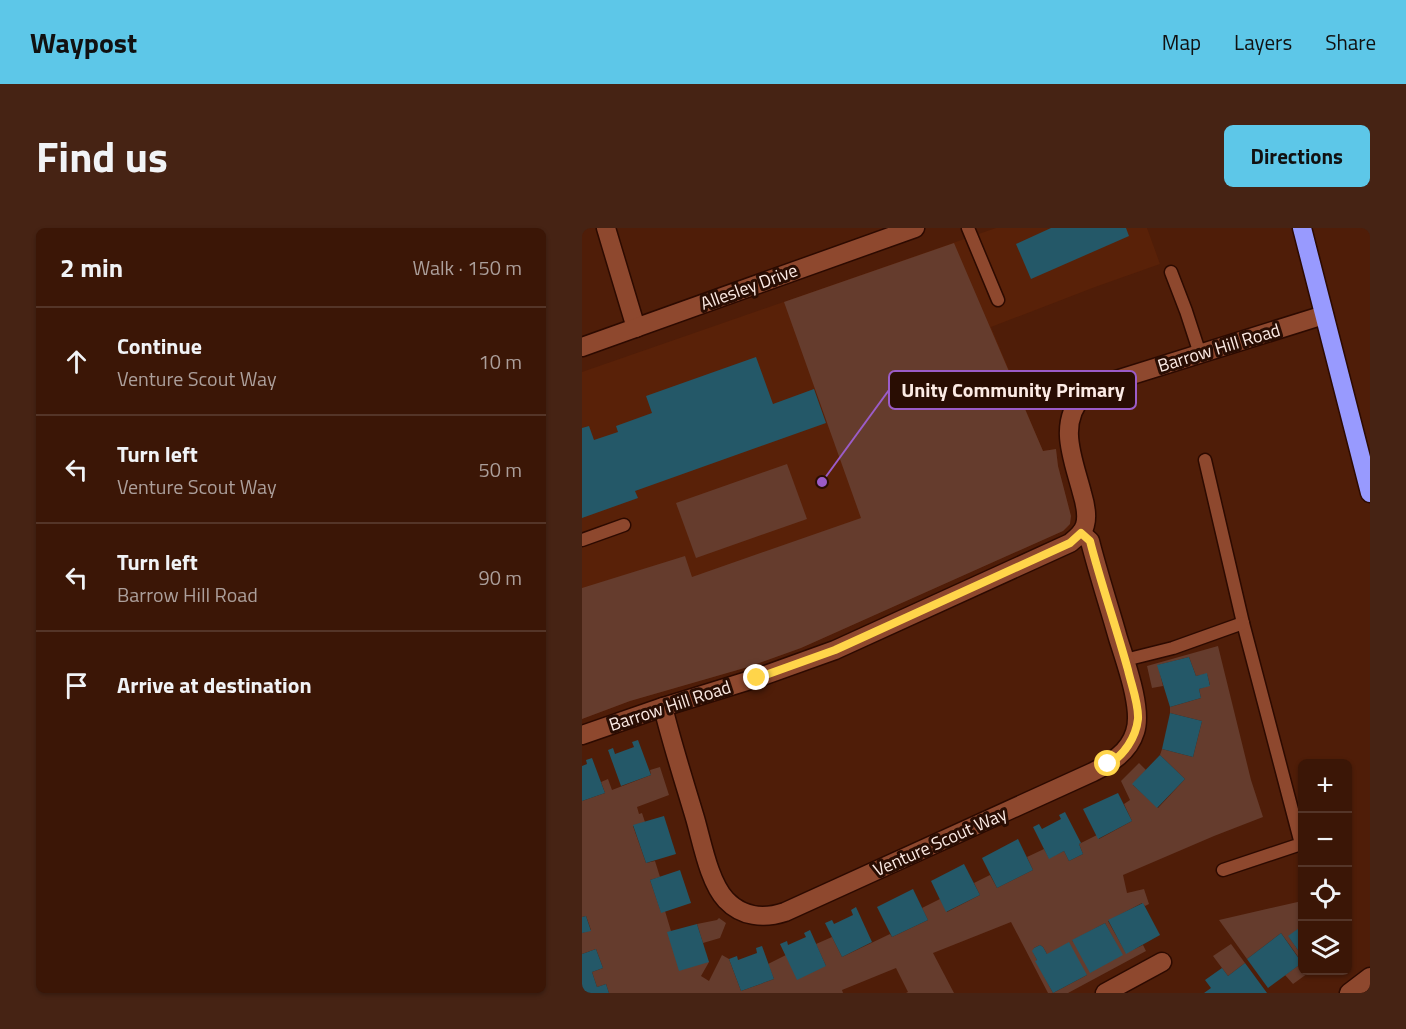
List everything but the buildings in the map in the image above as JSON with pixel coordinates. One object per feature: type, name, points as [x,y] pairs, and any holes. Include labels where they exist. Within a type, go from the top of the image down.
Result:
[{"type":"highway","points":[[1302,228],[1368,483]]},
{"type":"street","points":[[606,228],[636,328]]},
{"type":"street","name":"Allesley Drive","points":[[582,347],[915,228]]},
{"type":"street","name":"Barrow Hill Road","points":[[582,735],[835,650],[1070,543],[1081,533],[1086,523],[1086,505],[1068,442],[1068,426],[1074,408],[1084,393],[1100,385],[1324,315]]},
{"type":"street","name":"Venture Scout Way","points":[[663,707],[709,867],[718,890],[727,902],[738,910],[755,916],[770,916],[785,912],[1112,763],[1123,752],[1135,732],[1138,717],[1134,692],[1090,541],[1081,533]]},
{"type":"street","points":[[1105,993],[1162,962]]},
{"type":"street","points":[[1348,993],[1370,977]]},
{"type":"lane","points":[[968,228],[998,300]]},
{"type":"lane","points":[[1172,272],[1200,354]]},
{"type":"lane","points":[[1205,460],[1243,623],[1301,844],[1223,870]]},
{"type":"lane","points":[[582,540],[624,525]]},
{"type":"lane","points":[[1125,660],[1173,648],[1243,623]]},
{"type":"shaded area","points":[[996,228],[1147,228],[1160,264],[991,327],[1043,451],[1056,449],[1071,516],[1067,528],[801,648],[748,667],[630,701],[582,719],[582,372]]},
{"type":"shaded area","points":[[954,243],[1043,451],[1056,449],[1071,516],[1070,524],[1063,531],[801,648],[748,667],[630,701],[582,719],[582,588],[685,556],[692,577],[861,518],[784,302]]},
{"type":"shaded area","points":[[787,464],[807,519],[696,558],[676,503]]},
{"type":"shaded area","points":[[1218,646],[1251,780],[1263,817],[1123,875],[1127,893],[1144,889],[1149,904],[1145,906],[1142,903],[1108,921],[1126,953],[1143,945],[1146,951],[1068,993],[1053,993],[1048,993],[1011,922],[933,953],[954,993],[906,993],[908,992],[896,968],[842,990],[843,993],[609,993],[606,984],[597,987],[592,972],[603,968],[596,949],[582,954],[582,933],[591,930],[586,916],[582,917],[582,801],[605,793],[601,782],[608,779],[612,790],[651,775],[650,770],[660,767],[669,795],[637,807],[645,822],[633,826],[646,863],[655,861],[660,877],[650,880],[661,912],[665,911],[671,931],[709,962],[701,976],[709,981],[722,955],[729,959],[741,991],[774,979],[768,964],[786,955],[826,966],[816,944],[832,937],[842,957],[890,934],[892,937],[928,920],[922,908],[940,899],[947,912],[980,895],[974,883],[990,875],[997,888],[1033,870],[1027,857],[1044,849],[1049,858],[1064,851],[1069,861],[1083,854],[1079,844],[1097,835],[1099,839],[1132,821],[1124,804],[1130,800],[1121,781],[1139,763],[1146,770],[1133,785],[1158,808],[1185,779],[1160,755],[1162,749],[1193,757],[1202,721],[1170,713],[1170,707],[1201,698],[1199,689],[1210,685],[1207,674],[1196,676],[1189,657],[1158,665],[1163,686],[1152,688],[1147,666]],"holes":[[[1105,923],[1122,955],[1072,941]],[[1040,945],[1047,954],[1087,975],[1053,993],[1033,952],[1034,948]]]},
{"type":"shaded area","points":[[1298,902],[1298,929],[1289,937],[1298,950],[1298,956],[1281,933],[1247,959],[1219,920]]},
{"type":"shaded area","points":[[719,918],[726,923],[720,938],[703,943],[697,924]]},
{"type":"shaded area","points":[[1231,944],[1245,963],[1228,976],[1213,956]]},
{"type":"shaded area","points":[[1298,966],[1298,975],[1305,975],[1293,984],[1285,975]]},
{"type":"place","name":"Unity Community Primary","points":[[822,482]]},
{"type":"route","points":[[757,678],[835,650],[1070,543],[1081,533],[1090,541],[1134,692],[1138,717],[1130,743],[1112,763],[1108,764]]}]
